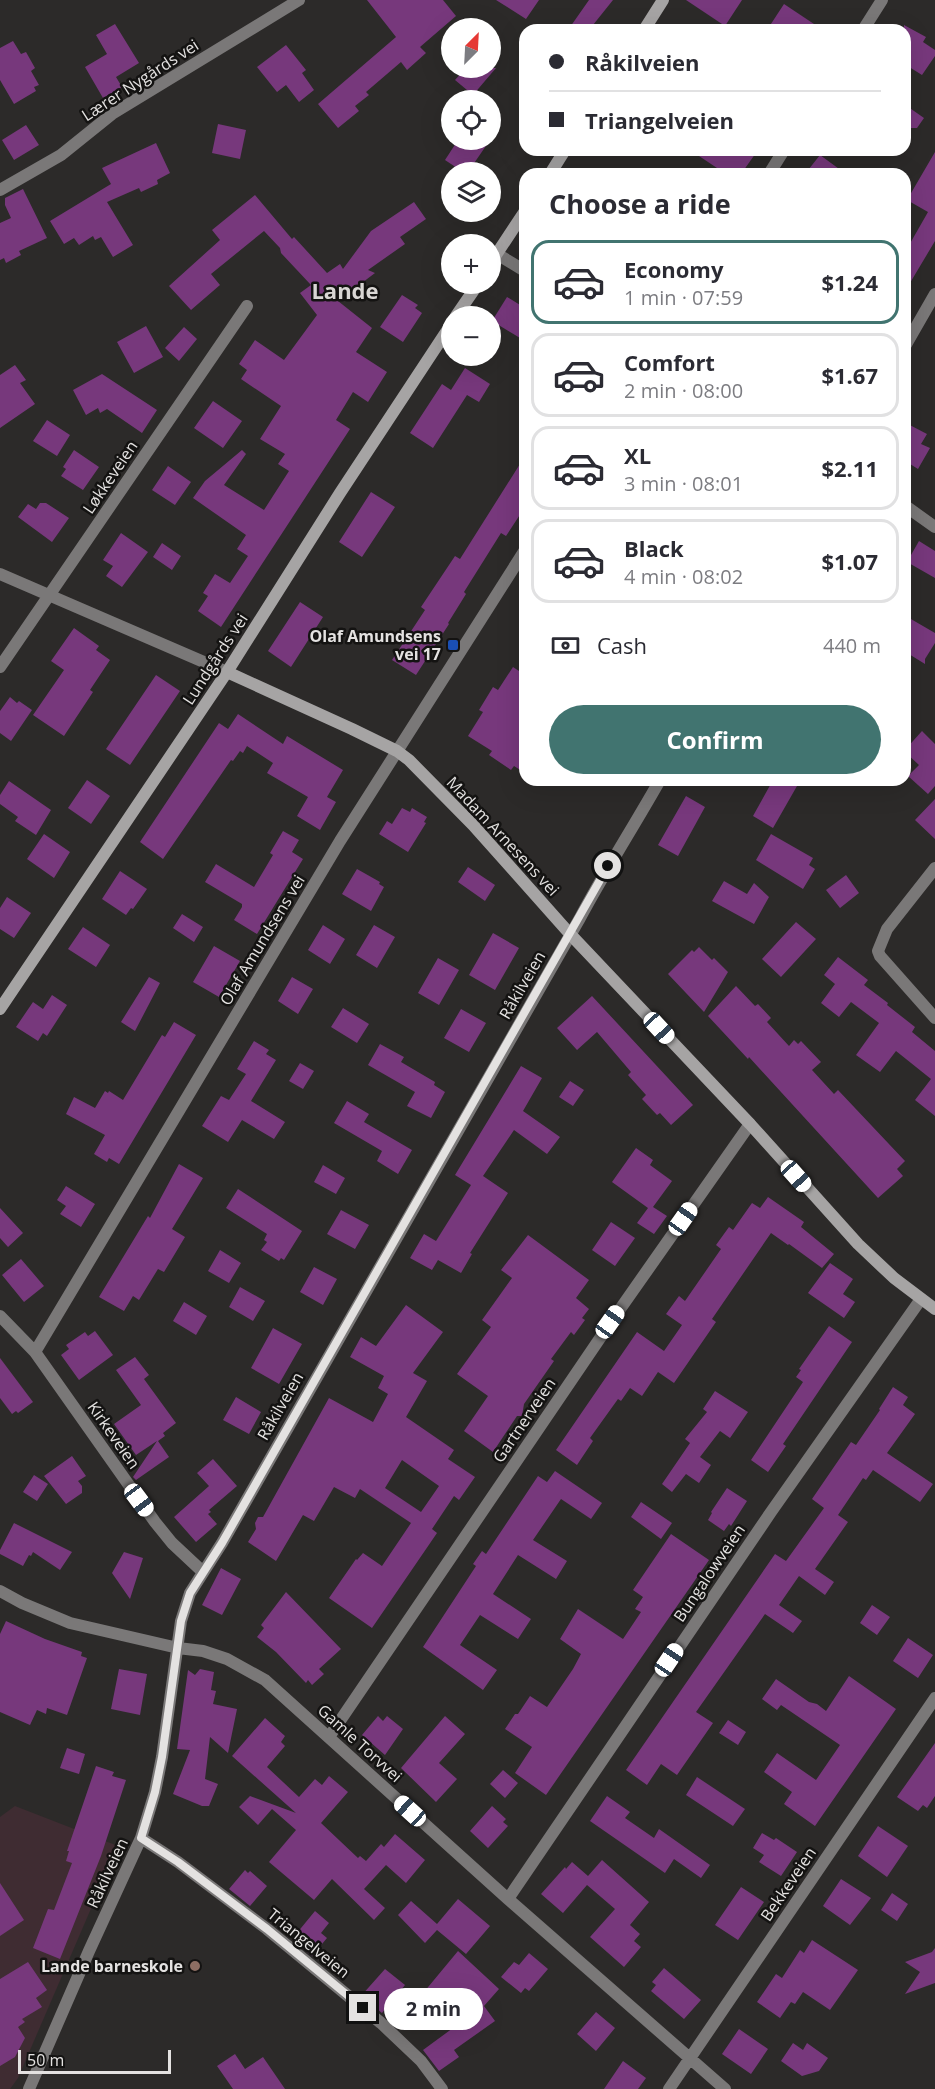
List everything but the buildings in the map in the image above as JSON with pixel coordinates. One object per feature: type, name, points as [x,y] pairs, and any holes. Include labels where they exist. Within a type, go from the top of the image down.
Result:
[{"type":"street","name":"Lærer Nygårds vei","points":[[0,190],[61,155],[112,114],[299,0]]},
{"type":"street","points":[[648,24],[663,0]]},
{"type":"street","points":[[867,24],[882,0]]},
{"type":"street","points":[[501,248],[519,221]]},
{"type":"street","points":[[501,262],[519,269]]},
{"type":"street","points":[[911,336],[935,294]]},
{"type":"street","name":"Løkkeveien","points":[[0,667],[247,306]]},
{"type":"street","name":"Lundgårds vei","points":[[0,1009],[227,672],[441,339]]},
{"type":"street","points":[[911,510],[935,527]]},
{"type":"street","name":"Olaf Amundsens vei","points":[[35,1352],[340,841],[519,559]]},
{"type":"street","name":"Madam Arnesens vei","points":[[0,574],[227,672],[352,729],[409,760],[473,825],[570,934],[750,1124],[858,1244],[894,1278],[935,1309]]},
{"type":"street","name":"Råkilveien","points":[[29,2089],[141,1838],[155,1792],[162,1757],[181,1621],[190,1593],[222,1543],[608,866],[656,786]]},
{"type":"street","points":[[935,868],[887,929],[878,951],[935,1017]]},
{"type":"street","name":"Gartnerveien","points":[[329,1737],[610,1322],[750,1124]]},
{"type":"street","name":"Bungalowveien","points":[[508,1899],[765,1521],[921,1299]]},
{"type":"street","name":"Kirkeveien","points":[[0,1316],[35,1352],[172,1543],[203,1572]]},
{"type":"street","name":"Gamle Torvvei","points":[[0,1591],[30,1607],[70,1623],[178,1648],[203,1651],[227,1659],[265,1680],[508,1899],[725,2089]]},
{"type":"street","name":"Bekkeveien","points":[[669,2089],[935,1698]]},
{"type":"street","name":"Triangelveien","points":[[141,1838],[178,1862],[267,1929],[381,2023],[421,2061],[442,2089]]},
{"type":"shaded area","points":[[15,1806],[118,1846],[18,2078],[10,2089],[0,2089],[0,1817]]},
{"type":"place","name":"Olaf Amundsens vei 17","points":[[453,645]]},
{"type":"place","name":"Lande barneskole","points":[[195,1966]]},
{"type":"district","name":"Lande","points":[[345,290]]},
{"type":"route","points":[[363,2008],[218,1891],[155,1845],[141,1838],[155,1792],[162,1757],[181,1621],[190,1593],[222,1543],[608,866]]}]
